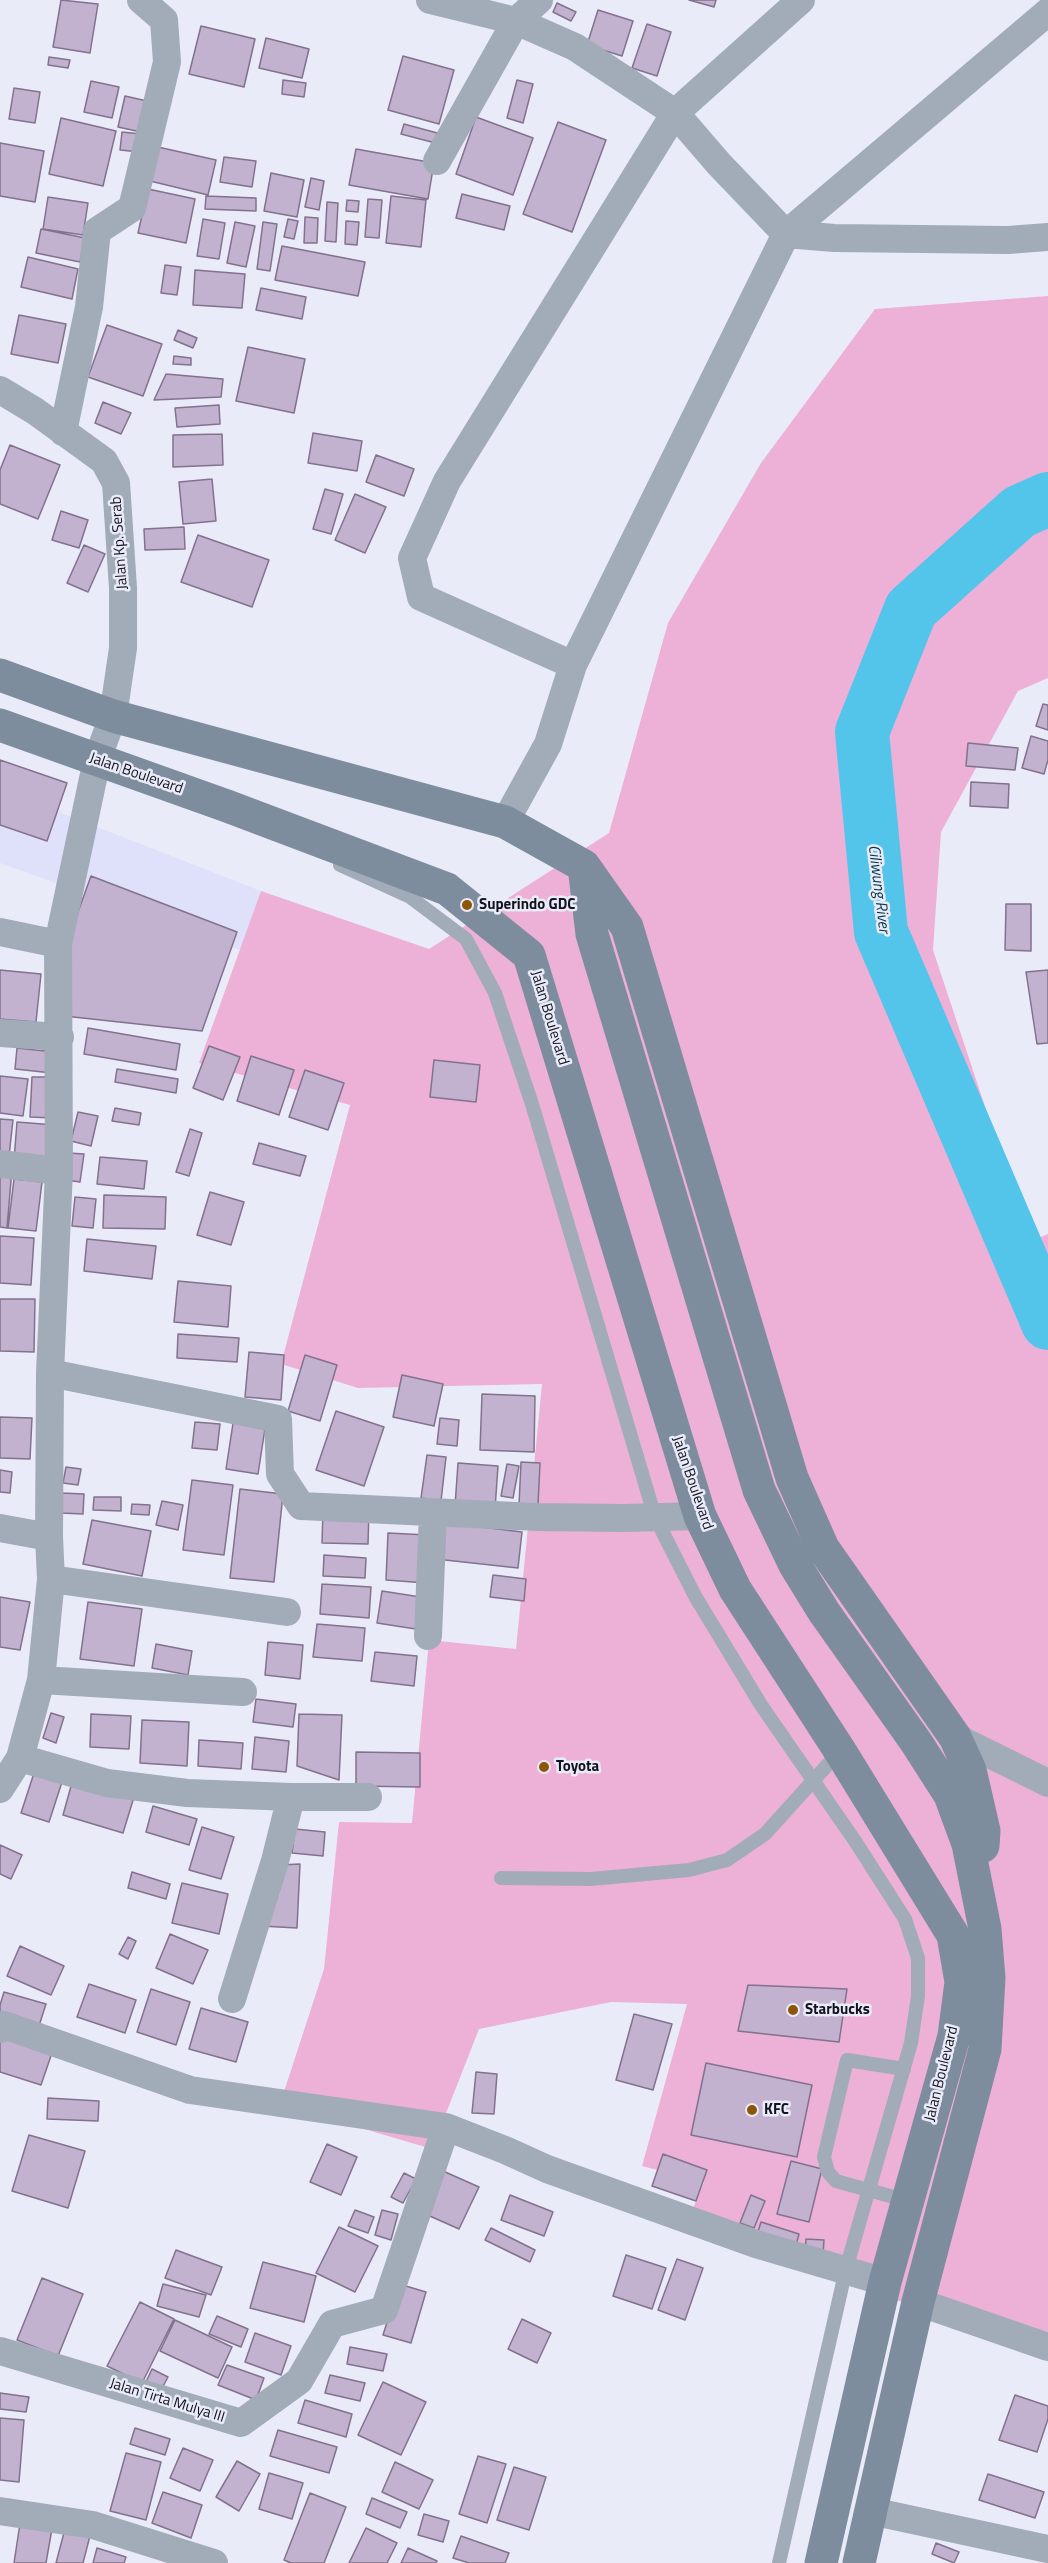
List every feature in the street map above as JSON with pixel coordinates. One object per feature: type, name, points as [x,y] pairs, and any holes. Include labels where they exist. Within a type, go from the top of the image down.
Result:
[{"type":"main road","points":[[0,675],[113,716],[505,822],[584,866],[627,927],[792,1478],[824,1548],[955,1737],[970,1770],[984,1831],[983,1915],[989,1978],[985,2049],[918,2302],[859,2563]]},
{"type":"main road","name":"Jalan Boulevard","points":[[0,725],[227,806],[447,889],[529,955],[700,1516],[735,1589],[840,1751],[953,1935],[961,1982],[954,2036],[885,2282],[821,2563]]},
{"type":"main road","points":[[584,866],[592,934],[759,1490],[795,1565],[818,1603],[916,1742],[950,1795],[968,1844],[983,1915]]},
{"type":"main road","points":[[953,1935],[983,1915]]},
{"type":"street","points":[[63,432],[89,307],[98,231],[132,208],[167,62],[164,20],[141,0]]},
{"type":"street","points":[[430,0],[516,21],[575,47],[675,113],[719,164],[786,234],[834,238],[1008,240],[1048,237]]},
{"type":"street","points":[[437,161],[516,21],[539,0]]},
{"type":"street","points":[[573,665],[421,597],[412,558],[447,481],[675,113],[801,0]]},
{"type":"street","points":[[505,822],[548,744],[573,665],[786,234],[1048,12]]},
{"type":"street","name":"Jalan Kp. Serab","points":[[0,390],[104,461],[116,483],[123,568],[123,638],[113,716],[98,760],[58,944],[59,1171],[50,1374],[51,1579],[41,1680],[20,1758],[0,1789]]},
{"type":"street","points":[[0,932],[58,944]]},
{"type":"street","points":[[0,1033],[60,1037]]},
{"type":"street","points":[[0,1164],[59,1171]]},
{"type":"street","points":[[50,1374],[278,1419],[280,1474],[301,1506],[433,1513],[700,1516]]},
{"type":"street","points":[[428,1636],[433,1513]]},
{"type":"street","points":[[0,1528],[49,1537]]},
{"type":"street","points":[[51,1579],[287,1612]]},
{"type":"street","points":[[41,1680],[243,1692]]},
{"type":"street","points":[[955,1737],[1048,1783]]},
{"type":"street","points":[[20,1758],[107,1783],[187,1793],[368,1797]]},
{"type":"street","points":[[232,1999],[275,1861],[291,1797]]},
{"type":"street","points":[[0,2029],[4,2025],[190,2090],[446,2127],[547,2169],[756,2244],[885,2282]]},
{"type":"street","name":"Jalan Tirta Mulya III","points":[[0,2351],[241,2423],[299,2381],[332,2324],[384,2310],[446,2127]]},
{"type":"street","points":[[918,2302],[1048,2347]]},
{"type":"street","points":[[0,2511],[93,2525],[214,2563]]},
{"type":"street","points":[[871,2511],[1048,2549]]},
{"type":"lane","points":[[227,806],[340,865],[410,897],[466,939],[495,993],[532,1104],[655,1517],[695,1596],[761,1705],[905,1919],[918,1958],[918,1996],[911,2043],[846,2269],[779,2563]]},
{"type":"lane","points":[[501,1878],[591,1879],[689,1870],[727,1860],[765,1834],[840,1751]]},
{"type":"lane","points":[[904,2069],[847,2060],[824,2157],[828,2172],[837,2181],[908,2201]]},
{"type":"shaded area","points":[[1048,296],[1048,678],[1018,691],[941,832],[933,950],[1030,1242],[1048,1234],[1048,2350],[684,2230],[704,2182],[642,2166],[687,2004],[611,2002],[479,2029],[432,2149],[280,2104],[324,1969],[339,1822],[412,1823],[429,1640],[516,1649],[542,1384],[358,1388],[281,1364],[350,1105],[199,1063],[261,891],[429,949],[609,833],[668,623],[761,463],[875,309]]},
{"type":"shaded area","points":[[0,789],[261,891],[240,950],[0,863]]},
{"type":"building","points":[[61,0],[98,4],[90,53],[53,47]]},
{"type":"building","points":[[689,0],[716,0],[714,7]]},
{"type":"building","points":[[557,3],[576,12],[571,21],[553,12]]},
{"type":"building","points":[[598,10],[633,21],[622,56],[587,45]]},
{"type":"building","points":[[647,24],[671,32],[657,76],[632,68]]},
{"type":"building","points":[[201,26],[255,39],[244,87],[189,74]]},
{"type":"building","points":[[266,38],[309,49],[302,78],[259,68]]},
{"type":"building","points":[[403,56],[454,70],[439,124],[388,110]]},
{"type":"building","points":[[49,57],[70,60],[68,68],[48,65]]},
{"type":"building","points":[[283,80],[306,83],[304,97],[282,94]]},
{"type":"building","points":[[517,80],[533,84],[523,123],[507,118]]},
{"type":"building","points":[[91,81],[119,87],[112,118],[84,112]]},
{"type":"building","points":[[14,88],[40,92],[35,123],[9,119]]},
{"type":"building","points":[[125,96],[147,101],[141,132],[118,127]]},
{"type":"building","points":[[476,117],[533,138],[513,195],[456,174]]},
{"type":"building","points":[[61,118],[116,131],[103,186],[49,174]]},
{"type":"building","points":[[558,122],[606,140],[572,232],[523,214]]},
{"type":"building","points":[[404,124],[441,134],[439,144],[401,134]]},
{"type":"building","points":[[122,132],[141,134],[139,152],[120,150]]},
{"type":"building","points":[[0,143],[44,151],[35,202],[0,196]]},
{"type":"building","points":[[158,147],[216,160],[208,195],[150,181]]},
{"type":"building","points":[[356,149],[434,163],[428,199],[349,185]]},
{"type":"building","points":[[224,157],[256,161],[252,187],[220,182]]},
{"type":"building","points":[[271,173],[304,180],[297,217],[264,211]]},
{"type":"building","points":[[311,178],[324,181],[319,210],[305,207]]},
{"type":"building","points":[[148,189],[195,199],[186,243],[138,233]]},
{"type":"building","points":[[462,194],[510,206],[504,230],[456,218]]},
{"type":"building","points":[[206,196],[256,198],[256,211],[205,209]]},
{"type":"building","points":[[391,196],[426,200],[421,247],[386,243]]},
{"type":"building","points":[[48,197],[88,203],[83,235],[43,229]]},
{"type":"building","points":[[368,199],[382,200],[379,238],[365,237]]},
{"type":"building","points":[[347,200],[359,201],[358,212],[346,211]]},
{"type":"building","points":[[327,202],[338,203],[336,242],[325,241]]},
{"type":"building","points":[[305,217],[318,218],[317,243],[304,243]]},
{"type":"building","points":[[203,219],[225,223],[219,259],[197,256]]},
{"type":"building","points":[[288,219],[298,221],[294,239],[284,237]]},
{"type":"building","points":[[346,221],[359,222],[357,245],[345,244]]},
{"type":"building","points":[[235,222],[255,226],[246,267],[227,263]]},
{"type":"building","points":[[263,222],[277,224],[270,271],[257,269]]},
{"type":"building","points":[[41,229],[85,238],[80,262],[36,253]]},
{"type":"building","points":[[282,246],[365,262],[358,296],[275,280]]},
{"type":"building","points":[[28,257],[78,269],[72,299],[21,287]]},
{"type":"building","points":[[165,265],[181,267],[177,295],[161,293]]},
{"type":"building","points":[[195,270],[245,274],[242,308],[193,305]]},
{"type":"building","points":[[261,288],[306,297],[302,319],[256,310]]},
{"type":"building","points":[[19,315],[66,324],[58,363],[11,354]]},
{"type":"building","points":[[107,325],[162,344],[143,396],[88,377]]},
{"type":"building","points":[[178,330],[197,338],[193,348],[174,340]]},
{"type":"building","points":[[248,347],[305,359],[294,413],[236,401]]},
{"type":"building","points":[[174,356],[191,358],[191,365],[173,364]]},
{"type":"building","points":[[166,374],[223,379],[221,397],[154,400]]},
{"type":"building","points":[[103,402],[131,413],[121,434],[95,423]]},
{"type":"building","points":[[219,405],[220,424],[177,427],[175,408]]},
{"type":"building","points":[[313,433],[362,441],[357,471],[308,463]]},
{"type":"building","points":[[222,434],[223,465],[173,467],[173,435]]},
{"type":"building","points":[[10,445],[60,465],[38,519],[0,504],[0,470]]},
{"type":"building","points":[[376,455],[414,469],[404,496],[366,482]]},
{"type":"building","points":[[212,479],[216,521],[183,524],[179,482]]},
{"type":"building","points":[[325,489],[343,494],[331,534],[313,529]]},
{"type":"building","points":[[355,494],[386,507],[365,553],[335,540]]},
{"type":"building","points":[[61,511],[88,520],[79,548],[52,540]]},
{"type":"building","points":[[184,527],[185,549],[145,550],[144,529]]},
{"type":"building","points":[[198,535],[269,560],[252,607],[181,582]]},
{"type":"building","points":[[84,545],[105,554],[88,592],[67,583]]},
{"type":"building","points":[[1043,704],[1048,705],[1048,730],[1036,726]]},
{"type":"building","points":[[1031,736],[1048,741],[1048,760],[1044,774],[1022,768]]},
{"type":"building","points":[[968,743],[1018,748],[1015,770],[966,766]]},
{"type":"building","points":[[0,760],[67,783],[47,841],[0,825]]},
{"type":"building","points":[[971,782],[1009,784],[1008,808],[970,806]]},
{"type":"building","points":[[91,876],[237,932],[202,1031],[64,1016],[69,937]]},
{"type":"building","points":[[1006,904],[1031,904],[1031,951],[1005,950]]},
{"type":"building","points":[[0,970],[41,974],[36,1022],[0,1019]]},
{"type":"building","points":[[1048,970],[1048,1043],[1037,1044],[1026,972]]},
{"type":"building","points":[[88,1028],[180,1044],[176,1070],[84,1054]]},
{"type":"building","points":[[209,1046],[240,1057],[223,1100],[193,1088]]},
{"type":"building","points":[[17,1048],[54,1052],[52,1073],[15,1069]]},
{"type":"building","points":[[251,1056],[294,1070],[279,1115],[237,1101]]},
{"type":"building","points":[[434,1060],[480,1065],[476,1102],[430,1097]]},
{"type":"building","points":[[117,1069],[178,1079],[176,1093],[115,1082]]},
{"type":"building","points":[[305,1070],[344,1083],[328,1130],[289,1117]]},
{"type":"building","points":[[0,1076],[28,1079],[23,1116],[0,1113]]},
{"type":"building","points":[[32,1077],[53,1077],[52,1118],[30,1117]]},
{"type":"building","points":[[115,1108],[141,1113],[139,1125],[112,1121]]},
{"type":"building","points":[[78,1112],[98,1116],[91,1146],[71,1141]]},
{"type":"building","points":[[0,1119],[13,1120],[9,1156],[0,1155]]},
{"type":"building","points":[[17,1122],[55,1125],[52,1164],[14,1160]]},
{"type":"building","points":[[190,1129],[202,1133],[189,1176],[176,1172]]},
{"type":"building","points":[[259,1143],[306,1156],[300,1176],[253,1164]]},
{"type":"building","points":[[69,1153],[84,1154],[80,1182],[66,1180]]},
{"type":"building","points":[[100,1157],[147,1161],[144,1189],[97,1184]]},
{"type":"building","points":[[0,1168],[12,1169],[7,1228],[0,1227]]},
{"type":"building","points":[[14,1179],[42,1182],[36,1231],[8,1228]]},
{"type":"building","points":[[210,1192],[244,1202],[231,1245],[197,1235]]},
{"type":"building","points":[[104,1195],[166,1197],[165,1229],[103,1228]]},
{"type":"building","points":[[75,1197],[96,1199],[93,1228],[72,1226]]},
{"type":"building","points":[[0,1236],[34,1238],[31,1285],[0,1283]]},
{"type":"building","points":[[87,1239],[156,1246],[152,1279],[84,1271]]},
{"type":"building","points":[[178,1281],[231,1286],[228,1327],[174,1322]]},
{"type":"building","points":[[0,1299],[35,1299],[34,1352],[0,1351]]},
{"type":"building","points":[[178,1334],[239,1338],[237,1362],[177,1358]]},
{"type":"building","points":[[249,1352],[284,1355],[281,1400],[245,1397]]},
{"type":"building","points":[[305,1355],[337,1365],[320,1421],[288,1411]]},
{"type":"building","points":[[402,1375],[443,1384],[434,1426],[393,1417]]},
{"type":"building","points":[[482,1394],[535,1396],[534,1452],[480,1450]]},
{"type":"building","points":[[336,1411],[384,1427],[364,1486],[316,1470]]},
{"type":"building","points":[[0,1417],[32,1418],[30,1459],[0,1458]]},
{"type":"building","points":[[234,1417],[266,1422],[258,1474],[226,1469]]},
{"type":"building","points":[[440,1418],[459,1420],[457,1446],[437,1444]]},
{"type":"building","points":[[195,1422],[220,1424],[217,1450],[192,1448]]},
{"type":"building","points":[[427,1455],[446,1457],[441,1501],[421,1498]]},
{"type":"building","points":[[521,1462],[540,1463],[538,1505],[519,1505]]},
{"type":"building","points":[[458,1463],[498,1466],[495,1509],[455,1506]]},
{"type":"building","points":[[507,1464],[519,1466],[513,1498],[501,1496]]},
{"type":"building","points":[[66,1467],[81,1469],[78,1485],[63,1483]]},
{"type":"building","points":[[0,1470],[12,1472],[10,1493],[0,1492]]},
{"type":"building","points":[[192,1480],[233,1485],[224,1555],[183,1550]]},
{"type":"building","points":[[240,1489],[283,1494],[274,1582],[230,1578]]},
{"type":"building","points":[[62,1493],[84,1494],[83,1514],[61,1513]]},
{"type":"building","points":[[94,1497],[121,1497],[121,1511],[93,1510]]},
{"type":"building","points":[[162,1501],[183,1505],[178,1530],[156,1525]]},
{"type":"building","points":[[132,1504],[150,1505],[149,1515],[131,1514]]},
{"type":"building","points":[[323,1509],[369,1510],[368,1544],[322,1543]]},
{"type":"building","points":[[92,1520],[151,1531],[142,1576],[83,1564]]},
{"type":"building","points":[[441,1522],[522,1532],[518,1568],[436,1559]]},
{"type":"building","points":[[388,1533],[428,1535],[426,1583],[386,1580]]},
{"type":"building","points":[[324,1555],[366,1558],[365,1578],[323,1576]]},
{"type":"building","points":[[493,1575],[526,1579],[524,1601],[490,1597]]},
{"type":"building","points":[[322,1584],[371,1587],[369,1618],[320,1614]]},
{"type":"building","points":[[382,1591],[427,1598],[422,1630],[377,1623]]},
{"type":"building","points":[[0,1597],[30,1602],[20,1650],[0,1647]]},
{"type":"building","points":[[88,1602],[142,1609],[134,1666],[80,1659]]},
{"type":"building","points":[[317,1624],[365,1628],[362,1661],[313,1657]]},
{"type":"building","points":[[268,1642],[303,1645],[300,1679],[265,1675]]},
{"type":"building","points":[[156,1644],[192,1651],[188,1675],[152,1668]]},
{"type":"building","points":[[375,1652],[417,1656],[414,1686],[371,1681]]},
{"type":"building","points":[[256,1699],[296,1704],[293,1727],[253,1722]]},
{"type":"building","points":[[51,1713],[64,1717],[56,1743],[43,1738]]},
{"type":"building","points":[[91,1714],[131,1716],[129,1749],[90,1747]]},
{"type":"building","points":[[299,1714],[342,1715],[339,1780],[297,1766]]},
{"type":"building","points":[[142,1720],[189,1722],[187,1766],[140,1763]]},
{"type":"building","points":[[255,1737],[289,1741],[286,1772],[252,1769]]},
{"type":"building","points":[[199,1740],[243,1743],[241,1769],[198,1766]]},
{"type":"building","points":[[356,1752],[420,1753],[420,1787],[356,1786]]},
{"type":"building","points":[[34,1773],[62,1782],[49,1822],[21,1813]]},
{"type":"building","points":[[73,1779],[134,1797],[123,1833],[63,1815]]},
{"type":"building","points":[[153,1806],[197,1819],[189,1845],[146,1832]]},
{"type":"building","points":[[202,1827],[234,1837],[221,1879],[189,1870]]},
{"type":"building","points":[[295,1829],[325,1832],[323,1856],[292,1853]]},
{"type":"building","points":[[0,1845],[22,1855],[11,1879],[0,1874]]},
{"type":"building","points":[[300,1864],[297,1928],[261,1926],[279,1865]]},
{"type":"building","points":[[132,1872],[170,1884],[166,1899],[128,1888]]},
{"type":"building","points":[[182,1883],[228,1894],[219,1934],[172,1923]]},
{"type":"building","points":[[170,1934],[208,1950],[193,1984],[156,1968]]},
{"type":"building","points":[[128,1937],[136,1941],[128,1959],[119,1954]]},
{"type":"building","points":[[20,1946],[64,1966],[51,1995],[7,1976]]},
{"type":"building","points":[[89,1984],[136,2000],[125,2033],[77,2017]]},
{"type":"building","name":"Starbucks","points":[[748,1985],[847,1989],[839,2042],[738,2031]]},
{"type":"building","points":[[151,1989],[190,2002],[176,2045],[137,2032]]},
{"type":"building","points":[[4,1992],[46,2004],[38,2029],[0,2017],[0,2005]]},
{"type":"building","points":[[201,2008],[248,2022],[236,2062],[189,2049]]},
{"type":"building","points":[[634,2014],[672,2024],[653,2090],[616,2080]]},
{"type":"building","points":[[0,2036],[54,2047],[41,2085],[0,2072]]},
{"type":"building","name":"KFC","points":[[706,2063],[812,2085],[797,2157],[691,2135]]},
{"type":"building","points":[[476,2072],[497,2074],[494,2114],[472,2113]]},
{"type":"building","points":[[48,2098],[99,2101],[98,2121],[47,2119]]},
{"type":"building","points":[[29,2135],[85,2151],[68,2208],[12,2191]]},
{"type":"building","points":[[327,2144],[357,2157],[341,2195],[310,2182]]},
{"type":"building","points":[[663,2154],[707,2170],[696,2201],[652,2186]]},
{"type":"building","points":[[791,2161],[822,2169],[809,2222],[777,2214]]},
{"type":"building","points":[[443,2171],[479,2187],[459,2229],[423,2213]]},
{"type":"building","points":[[404,2173],[416,2179],[403,2203],[391,2197]]},
{"type":"building","points":[[510,2195],[553,2212],[544,2236],[501,2220]]},
{"type":"building","points":[[751,2195],[765,2201],[754,2228],[740,2223]]},
{"type":"building","points":[[355,2210],[374,2217],[368,2233],[348,2226]]},
{"type":"building","points":[[382,2210],[398,2214],[391,2240],[375,2235]]},
{"type":"building","points":[[761,2222],[799,2234],[794,2253],[755,2241]]},
{"type":"building","points":[[339,2227],[378,2246],[355,2292],[316,2273]]},
{"type":"building","points":[[491,2228],[535,2250],[530,2262],[485,2240]]},
{"type":"building","points":[[806,2239],[824,2240],[823,2254],[805,2253]]},
{"type":"building","points":[[176,2250],[222,2267],[211,2295],[165,2278]]},
{"type":"building","points":[[626,2255],[666,2268],[652,2309],[613,2296]]},
{"type":"building","points":[[677,2259],[703,2268],[685,2320],[658,2310]]},
{"type":"building","points":[[263,2262],[316,2276],[304,2322],[250,2308]]},
{"type":"building","points":[[42,2278],[83,2294],[58,2356],[17,2340]]},
{"type":"building","points":[[163,2284],[206,2295],[199,2317],[157,2306]]},
{"type":"building","points":[[399,2284],[426,2292],[411,2343],[383,2335]]},
{"type":"building","points":[[140,2302],[174,2319],[142,2383],[107,2366]]},
{"type":"building","points":[[217,2316],[248,2329],[241,2347],[209,2334]]},
{"type":"building","points":[[522,2319],[551,2333],[537,2363],[508,2349]]},
{"type":"building","points":[[175,2320],[232,2347],[218,2378],[160,2351]]},
{"type":"building","points":[[255,2333],[291,2346],[281,2375],[245,2362]]},
{"type":"building","points":[[350,2347],[387,2354],[383,2371],[347,2364]]},
{"type":"building","points":[[227,2365],[264,2378],[256,2400],[218,2385]]},
{"type":"building","points":[[152,2369],[168,2377],[160,2392],[145,2384]]},
{"type":"building","points":[[330,2375],[365,2383],[360,2401],[325,2393]]},
{"type":"building","points":[[383,2382],[426,2402],[401,2455],[358,2435]]},
{"type":"building","points":[[0,2393],[29,2397],[26,2412],[0,2409]]},
{"type":"building","points":[[1015,2395],[1048,2406],[1048,2419],[1037,2452],[999,2440]]},
{"type":"building","points":[[305,2400],[352,2414],[346,2437],[298,2423]]},
{"type":"building","points":[[0,2418],[24,2420],[19,2482],[0,2480]]},
{"type":"building","points":[[135,2428],[170,2439],[165,2455],[130,2444]]},
{"type":"building","points":[[278,2430],[337,2447],[329,2473],[270,2456]]},
{"type":"building","points":[[183,2448],[213,2460],[200,2491],[170,2478]]},
{"type":"building","points":[[126,2453],[161,2462],[146,2520],[110,2511]]},
{"type":"building","points":[[478,2456],[506,2464],[487,2523],[459,2514]]},
{"type":"building","points":[[237,2461],[260,2474],[239,2511],[216,2497]]},
{"type":"building","points":[[395,2462],[433,2480],[419,2509],[382,2492]]},
{"type":"building","points":[[514,2467],[546,2477],[529,2530],[497,2520]]},
{"type":"building","points":[[269,2473],[303,2483],[292,2519],[259,2509]]},
{"type":"building","points":[[988,2474],[1044,2492],[1035,2518],[979,2500]]},
{"type":"building","points":[[163,2492],[202,2505],[191,2538],[152,2523]]},
{"type":"building","points":[[310,2493],[346,2507],[324,2563],[291,2563],[284,2560]]},
{"type":"building","points":[[372,2498],[407,2512],[400,2528],[366,2514]]},
{"type":"building","points":[[424,2514],[449,2521],[443,2542],[418,2535]]},
{"type":"building","points":[[21,2517],[53,2523],[46,2563],[14,2563]]},
{"type":"building","points":[[66,2525],[91,2532],[83,2563],[56,2563]]},
{"type":"building","points":[[366,2528],[397,2543],[387,2563],[349,2563]]},
{"type":"building","points":[[461,2536],[509,2553],[505,2563],[469,2563],[453,2558]]},
{"type":"building","points":[[936,2543],[959,2552],[954,2563],[932,2554]]},
{"type":"building","points":[[97,2548],[126,2557],[124,2563],[93,2563]]},
{"type":"building","points":[[408,2548],[437,2561],[436,2563],[401,2563]]},
{"type":"waterway","name":"Ciliwung River","points":[[1048,499],[1019,512],[911,609],[862,732],[881,932],[1048,1323]]},
{"type":"place","name":"Superindo GDC","points":[[467,905]]},
{"type":"place","name":"Toyota","points":[[544,1767]]},
{"type":"place","name":"Starbucks","points":[[793,2010]]},
{"type":"place","name":"KFC","points":[[752,2110]]}]
